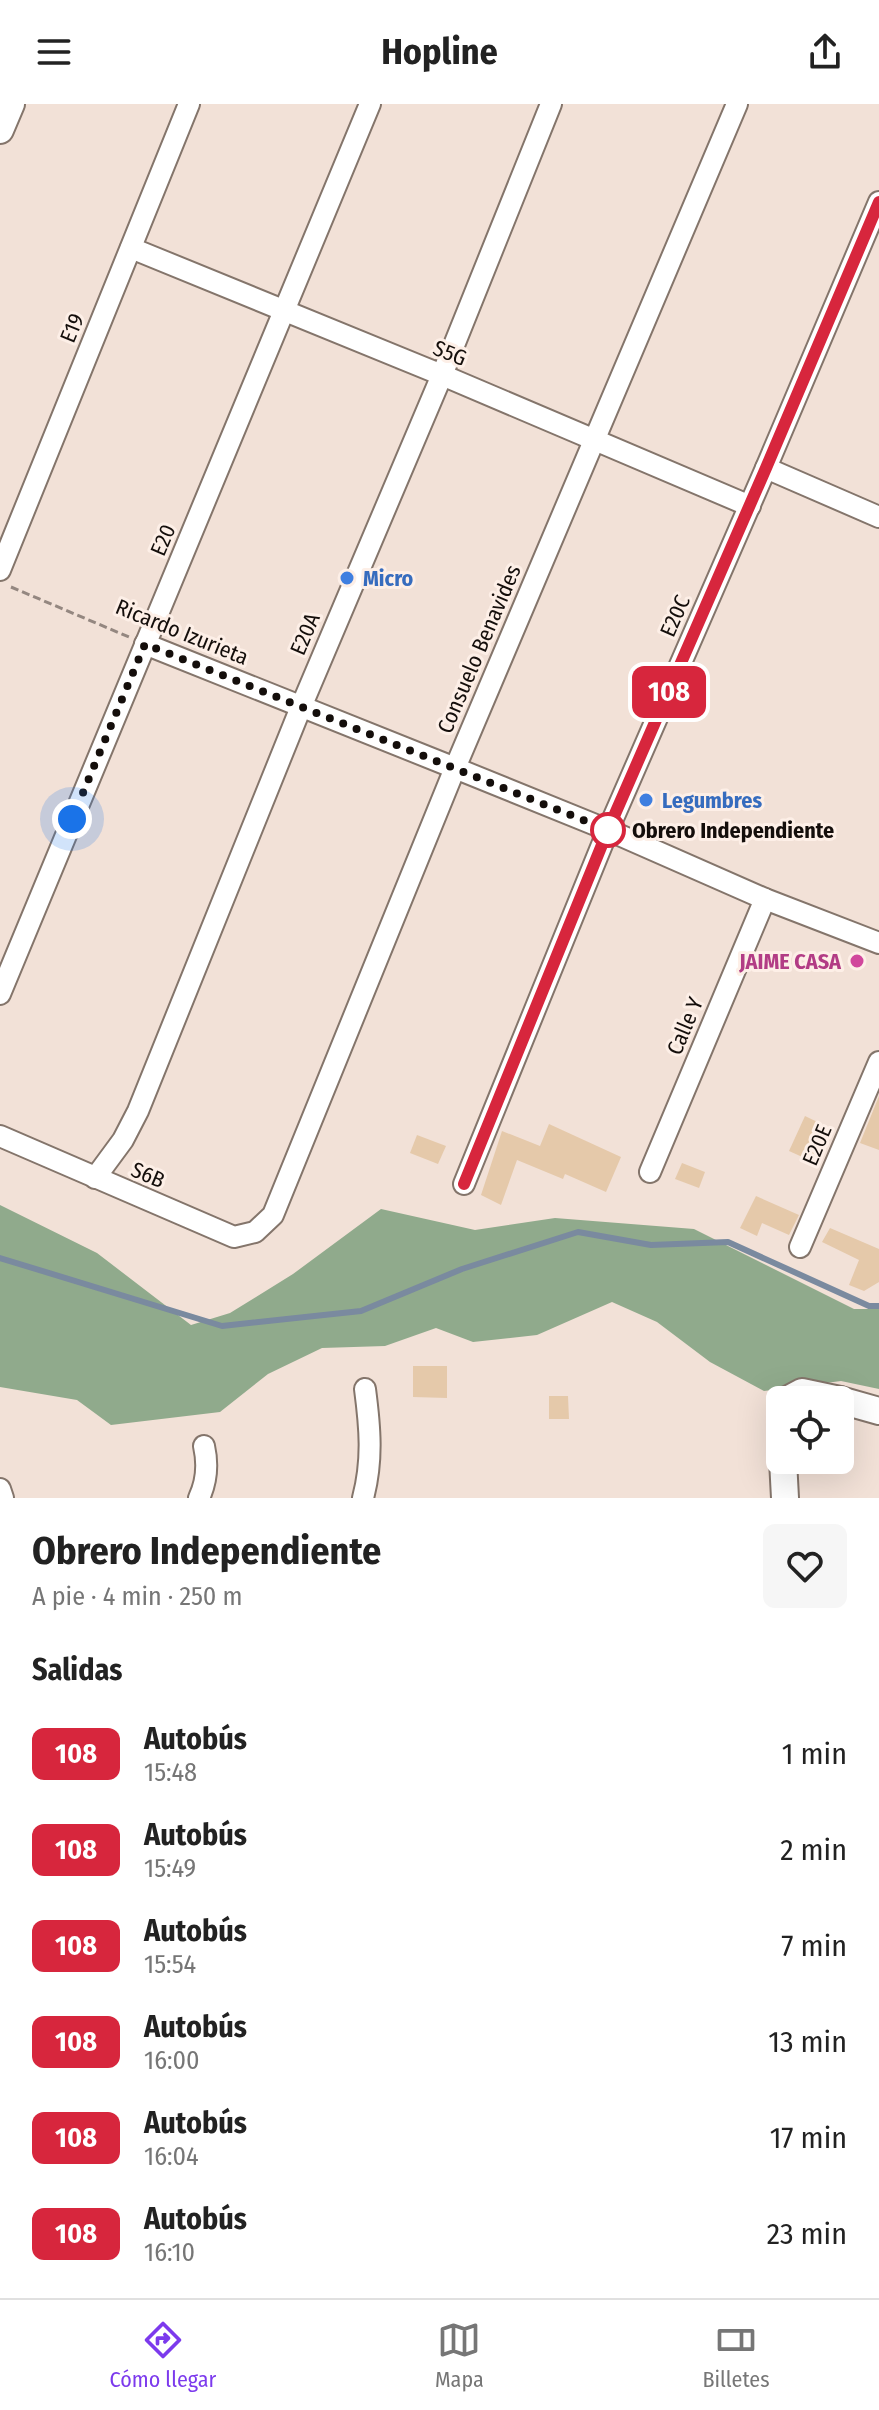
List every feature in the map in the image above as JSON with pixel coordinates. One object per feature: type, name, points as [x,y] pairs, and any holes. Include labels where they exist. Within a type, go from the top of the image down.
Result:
[{"type":"street","points":[[0,130],[11,104]]},
{"type":"street","name":"E19","points":[[0,570],[189,104]]},
{"type":"street","name":"E20","points":[[0,994],[370,104]]},
{"type":"street","name":"E20A","points":[[95,1178],[123,1140],[138,1111],[301,707],[442,375],[551,104]]},
{"type":"street","name":"Consuelo Benavides","points":[[273,1215],[455,768],[737,104]]},
{"type":"street","name":"E20C","points":[[464,1184],[608,830],[879,202]]},
{"type":"street","name":"S5G","points":[[131,248],[442,375],[750,506]]},
{"type":"street","points":[[766,468],[879,517]]},
{"type":"street","name":"Ricardo Izurieta","points":[[145,644],[608,830],[765,899],[879,943]]},
{"type":"street","name":"Calle Y","points":[[650,1172],[765,899]]},
{"type":"street","name":"E20E","points":[[800,1247],[879,1062]]},
{"type":"street","name":"S6B","points":[[0,1136],[234,1237],[255,1232],[273,1215]]},
{"type":"street","points":[[363,1498],[372,1437],[365,1389]]},
{"type":"street","points":[[854,1404],[879,1411]]},
{"type":"street","points":[[199,1498],[206,1478],[204,1446]]},
{"type":"street","points":[[784,1474],[785,1498]]},
{"type":"street","points":[[0,1489],[3,1498]]},
{"type":"path","name":"Ricardo Izurieta","points":[[0,582],[145,644]]},
{"type":"green space","points":[[0,1205],[97,1253],[191,1325],[230,1313],[293,1274],[381,1209],[475,1230],[555,1218],[694,1229],[854,1309],[879,1309],[879,1389],[841,1381],[802,1386],[766,1386],[764,1391],[710,1362],[657,1322],[612,1302],[537,1335],[473,1342],[436,1328],[385,1346],[322,1348],[268,1374],[220,1412],[111,1425],[77,1400],[0,1387]]},
{"type":"building","points":[[879,1096],[879,1150],[860,1143]]},
{"type":"building","points":[[805,1116],[834,1130],[818,1164],[789,1151]]},
{"type":"building","points":[[549,1124],[621,1157],[606,1192],[565,1174],[563,1179],[517,1160],[501,1205],[481,1195],[502,1131],[540,1146]]},
{"type":"building","points":[[417,1135],[446,1146],[438,1164],[410,1153]]},
{"type":"building","points":[[682,1163],[705,1172],[699,1188],[675,1179]]},
{"type":"building","points":[[756,1196],[799,1215],[789,1235],[762,1223],[757,1236],[740,1228]]},
{"type":"building","points":[[830,1228],[879,1249],[879,1282],[864,1291],[849,1285],[859,1260],[822,1242]]},
{"type":"building","points":[[413,1366],[447,1366],[447,1398],[413,1397]]},
{"type":"building","points":[[549,1396],[568,1396],[569,1419],[549,1419]]},
{"type":"waterway","points":[[0,1258],[222,1326],[361,1311],[462,1269],[578,1232],[651,1245],[728,1242],[869,1306],[879,1306]]},
{"type":"bus line","name":"108","points":[[464,1184],[608,830],[879,202]]},
{"type":"place","name":"Micro","points":[[347,578]]},
{"type":"place","name":"Legumbres","points":[[646,800]]},
{"type":"place","name":"Obrero Independiente","points":[[608,830]]},
{"type":"place","name":"JAIME CASA","points":[[857,961]]},
{"type":"route","points":[[72,819],[145,644],[608,830]]}]
